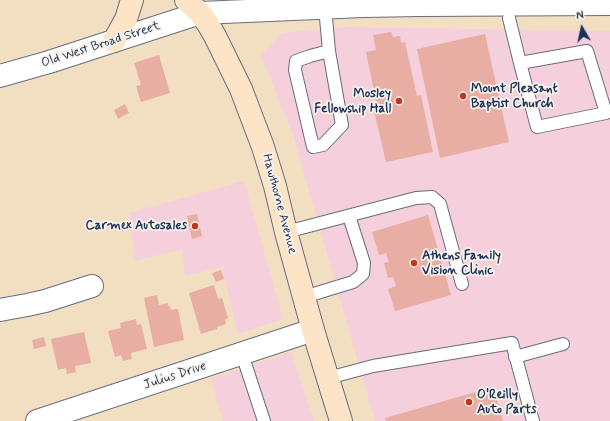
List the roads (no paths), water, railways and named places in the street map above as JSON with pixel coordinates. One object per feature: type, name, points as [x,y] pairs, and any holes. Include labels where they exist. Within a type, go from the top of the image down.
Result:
[{"type":"main road","points":[[114,41],[126,19],[132,0]]},
{"type":"main road","name":"Hawthorne Avenue","points":[[196,4],[228,61],[241,89],[263,147],[275,186],[313,330],[342,421]]},
{"type":"street","name":"Old West Broad Street","points":[[0,76],[50,62],[114,41],[196,4],[326,7],[420,2],[610,4]]},
{"type":"street","points":[[0,310],[27,306],[92,286]]},
{"type":"street","name":"Julius Drive","points":[[37,421],[313,330]]},
{"type":"lane","points":[[326,7],[329,51],[342,125],[323,145],[313,147],[295,70],[296,62],[310,56],[329,51]]},
{"type":"lane","points":[[509,18],[520,63],[537,127],[606,113],[587,51],[520,63]]},
{"type":"lane","points":[[286,232],[416,198],[432,197],[440,204],[462,284]]},
{"type":"lane","points":[[304,297],[352,282],[363,274],[364,263],[349,216]]},
{"type":"lane","points":[[328,378],[373,366],[512,343],[533,421]]},
{"type":"lane","points":[[515,357],[563,344]]},
{"type":"lane","points":[[242,354],[264,420]]},
{"type":"place","name":"Mount Pleasant Baptist Church","points":[[463,96]]},
{"type":"place","name":"Mosley Fellowship Hall","points":[[399,101]]},
{"type":"place","name":"Carmex Autosales","points":[[195,226]]},
{"type":"place","name":"Athens Family Vision Clinic","points":[[414,263]]},
{"type":"place","name":"O'Reilly Auto Parts","points":[[469,402]]}]
